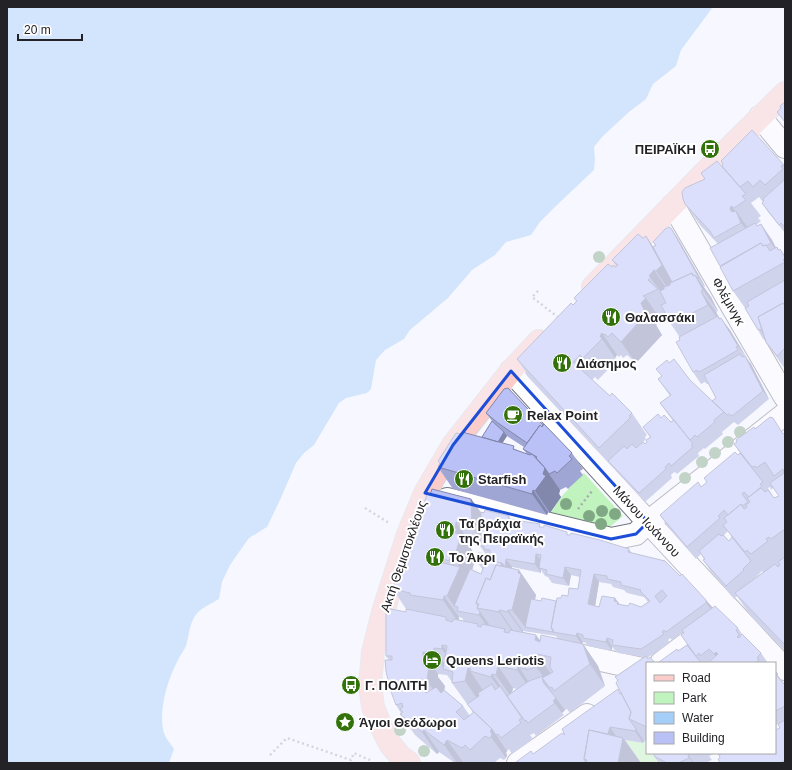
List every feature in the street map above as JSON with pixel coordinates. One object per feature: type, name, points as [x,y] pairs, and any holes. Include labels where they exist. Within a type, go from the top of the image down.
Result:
[{"type":"main road","points":[[577,303],[785,93]]},
{"type":"main road","name":"Ακτή Θεμιστοκλέους","points":[[409,763],[400,756],[390,744],[380,724],[374,707],[370,685],[373,652],[391,614],[408,534],[425,493],[453,445],[511,371],[561,320]]},
{"type":"street","points":[[760,117],[785,147]]},
{"type":"street","name":"Φλέμινγκ","points":[[673,205],[785,397]]},
{"type":"street","name":"Μάνου Ιωάννου","points":[[511,371],[648,522],[785,669]]},
{"type":"street","points":[[425,493],[611,540],[636,534],[648,522],[785,414]]},
{"type":"street","points":[[662,662],[749,599]]},
{"type":"street","points":[[546,648],[646,670]]},
{"type":"street","points":[[628,686],[646,674]]},
{"type":"street","points":[[518,763],[602,704]]},
{"type":"path","points":[[538,291],[532,297],[561,320]]},
{"type":"path","points":[[563,527],[605,475]]},
{"type":"path","points":[[365,508],[408,534]]},
{"type":"path","points":[[270,755],[287,738],[351,762],[354,753],[372,761]]},
{"type":"highlighted area","points":[[511,371],[648,522],[636,534],[611,539],[425,493],[453,445]]},
{"type":"green space","points":[[584,473],[623,516],[605,531],[549,516],[561,497]]},
{"type":"green space","points":[[618,739],[643,743],[644,741],[646,742],[646,754],[670,754],[665,763],[634,763]]},
{"type":"water","points":[[7,7],[713,7],[681,50],[676,66],[653,84],[646,99],[629,112],[603,136],[594,147],[594,170],[540,222],[531,235],[506,242],[495,255],[472,270],[448,298],[410,330],[404,339],[385,350],[376,360],[371,389],[367,393],[346,398],[339,403],[314,445],[304,453],[296,463],[267,527],[249,538],[230,565],[222,582],[219,599],[206,606],[195,616],[193,620],[186,646],[170,678],[164,697],[162,724],[164,733],[174,749],[169,763],[7,763]]},
{"type":"building","points":[[785,102],[785,122],[777,112],[781,108],[780,106]]},
{"type":"building","points":[[752,130],[784,165],[781,166],[783,169],[765,185],[760,180],[753,187],[748,181],[740,187],[722,166],[723,164],[721,161]]},
{"type":"building","points":[[717,161],[746,194],[742,196],[746,200],[734,208],[731,206],[730,209],[732,212],[736,211],[741,223],[714,238],[710,231],[685,204],[682,192],[685,188],[705,179],[701,173]]},
{"type":"building","points":[[785,179],[785,227],[781,223],[779,225],[762,203],[764,201],[763,199]]},
{"type":"building","points":[[755,223],[757,226],[761,224],[771,243],[763,246],[761,243],[720,266],[710,248]]},
{"type":"building","points":[[669,227],[671,228],[699,278],[695,275],[694,276],[692,273],[672,282],[653,247],[656,245],[653,242],[665,229]]},
{"type":"building","points":[[638,234],[643,238],[646,236],[662,265],[656,271],[654,270],[649,276],[651,277],[648,280],[658,289],[643,296],[646,298],[641,303],[646,314],[621,342],[612,333],[608,337],[602,333],[600,336],[602,339],[583,358],[580,355],[573,362],[610,396],[612,393],[632,413],[629,416],[631,417],[599,448],[517,359],[571,303],[573,305],[577,301],[574,298],[608,264],[612,267],[613,265],[615,267],[618,265],[612,260]]},
{"type":"building","points":[[761,243],[763,246],[766,245],[770,251],[777,247],[778,250],[780,249],[785,257],[783,260],[785,262],[733,291],[720,267]]},
{"type":"building","points":[[692,273],[693,276],[695,275],[703,290],[701,291],[708,305],[671,324],[661,305],[666,303],[660,291],[664,289],[664,287],[670,285],[670,283]]},
{"type":"building","points":[[785,280],[785,306],[783,303],[758,317],[763,333],[760,329],[758,330],[745,308],[749,306],[747,302]]},
{"type":"building","points":[[783,303],[785,306],[785,348],[777,356],[766,342],[758,317]]},
{"type":"building","points":[[718,316],[719,319],[721,318],[738,346],[736,347],[738,350],[701,371],[698,372],[697,370],[693,372],[676,342],[680,340],[679,337]]},
{"type":"building","points":[[740,354],[742,357],[745,356],[763,391],[732,416],[729,414],[727,415],[712,401],[716,398],[704,375]]},
{"type":"building","points":[[674,359],[690,380],[724,412],[714,420],[715,422],[697,437],[695,435],[690,440],[660,403],[671,395],[658,379],[662,376],[656,369],[667,360],[669,363]]},
{"type":"building","points":[[508,388],[543,425],[542,427],[540,425],[527,443],[486,413],[504,389]]},
{"type":"building","points":[[658,414],[661,418],[664,415],[671,422],[674,420],[693,444],[691,445],[693,447],[671,466],[669,463],[665,467],[666,469],[639,493],[608,461],[624,446],[627,449],[632,444],[636,448],[643,442],[645,444],[647,442],[646,440],[651,437],[643,427]]},
{"type":"building","points":[[770,417],[773,418],[783,434],[785,433],[785,529],[771,539],[769,537],[766,539],[768,541],[751,554],[747,550],[745,552],[723,525],[727,522],[724,518],[741,504],[744,509],[747,507],[746,505],[750,502],[747,498],[761,488],[765,492],[768,490],[774,498],[779,496],[770,483],[784,473],[783,469],[774,476],[765,462],[756,468],[755,466],[752,467],[734,444],[737,442],[736,440],[754,427],[755,429]]},
{"type":"building","points":[[492,421],[504,432],[498,442],[482,437]]},
{"type":"building","points":[[544,424],[572,453],[569,456],[572,459],[557,473],[555,471],[549,474],[536,458],[537,457],[523,449],[540,425],[542,427]]},
{"type":"building","points":[[462,432],[514,446],[513,449],[530,455],[532,454],[545,468],[543,474],[546,476],[535,491],[533,490],[532,494],[438,467],[440,463],[438,461],[456,433],[461,434]]},
{"type":"building","points":[[735,452],[738,455],[740,453],[763,482],[760,484],[762,486],[749,497],[744,492],[742,494],[748,502],[742,506],[741,504],[728,515],[724,510],[718,516],[720,518],[687,547],[660,515],[698,482],[701,487],[707,482],[704,478]]},
{"type":"building","points":[[432,489],[471,499],[472,527],[456,522],[455,528],[457,529],[455,533],[461,535],[454,559],[450,558],[449,561],[441,558],[439,562],[460,567],[447,596],[444,596],[443,600],[410,595],[410,593],[393,589],[403,554],[407,555],[409,549],[405,548],[412,518],[419,519],[427,494],[430,495]]},
{"type":"building","points":[[485,510],[509,516],[508,519],[540,524],[539,527],[544,527],[544,525],[567,532],[567,535],[570,535],[571,533],[600,540],[629,549],[628,552],[665,561],[680,576],[682,574],[706,600],[706,603],[666,632],[664,630],[662,632],[664,634],[641,649],[612,645],[613,640],[607,638],[606,642],[583,638],[583,635],[577,633],[576,636],[553,632],[553,629],[551,628],[557,598],[561,598],[562,595],[568,596],[569,588],[578,589],[581,570],[565,567],[563,578],[546,574],[547,570],[539,568],[541,555],[536,554],[535,564],[506,559],[505,567],[502,563],[489,561],[489,563],[477,562],[478,553],[490,554],[490,550],[484,549],[484,546],[480,546],[481,512],[484,513]],"holes":[[[594,574],[607,576],[607,579],[621,582],[621,585],[641,590],[640,591],[650,601],[641,607],[630,603],[628,606],[617,604],[618,602],[614,601],[615,598],[602,596],[599,607],[588,604]],[[662,590],[667,596],[660,603],[655,596]]]},
{"type":"building","points":[[719,534],[721,536],[723,535],[729,541],[732,537],[751,561],[743,569],[744,570],[726,586],[703,560],[705,559],[699,551]]},
{"type":"building","points":[[785,557],[785,645],[735,593],[775,564],[778,567],[780,565],[778,562]]},
{"type":"building","points":[[489,561],[502,563],[501,566],[496,565],[490,580],[486,578],[476,603],[480,612],[479,615],[457,611],[458,607],[454,606],[470,569],[481,574],[485,563],[489,563]]},
{"type":"building","points":[[496,565],[519,570],[518,573],[521,574],[512,610],[508,610],[508,612],[477,608],[479,604],[476,603],[486,578],[490,580]]},
{"type":"building","points":[[542,598],[556,601],[551,628],[553,632],[525,627],[531,599],[541,601]]},
{"type":"building","points":[[715,606],[738,628],[736,630],[739,635],[737,637],[739,638],[742,634],[761,653],[757,658],[759,660],[756,662],[709,662],[718,654],[716,652],[714,654],[709,649],[700,656],[699,653],[696,656],[681,635],[684,633],[682,630]]},
{"type":"building","points":[[386,608],[406,612],[406,609],[446,617],[446,620],[452,622],[454,619],[478,624],[477,626],[481,627],[482,624],[505,629],[504,632],[509,633],[510,630],[536,635],[535,640],[540,642],[541,635],[583,644],[590,664],[554,691],[552,687],[550,688],[542,678],[553,672],[550,667],[551,657],[537,654],[536,667],[526,670],[526,668],[520,669],[521,666],[518,666],[517,670],[498,666],[496,675],[492,674],[491,677],[470,671],[471,669],[468,668],[465,681],[452,683],[453,672],[443,669],[447,646],[442,645],[442,649],[434,648],[434,653],[423,652],[423,659],[425,659],[423,665],[429,665],[427,681],[420,679],[426,693],[436,687],[441,693],[444,690],[463,706],[456,712],[464,720],[474,712],[492,729],[490,731],[492,734],[491,737],[489,738],[485,736],[470,750],[465,745],[462,748],[447,740],[444,745],[424,730],[422,732],[400,714],[403,712],[400,709],[403,707],[402,703],[396,705],[390,689],[386,671],[385,660],[392,660],[392,656],[386,656]]},
{"type":"building","points":[[687,645],[700,662],[659,662],[677,649],[678,651]]},
{"type":"building","points":[[646,656],[648,659],[650,657],[654,662],[646,662],[646,727],[629,719],[631,712],[616,683],[618,680],[615,677]]},
{"type":"building","points":[[776,675],[785,685],[785,706],[776,710]]},
{"type":"building","points":[[543,676],[543,682],[556,698],[553,701],[555,703],[528,723],[507,696],[529,681]]},
{"type":"building","points":[[492,684],[495,690],[500,686],[522,718],[519,720],[521,723],[501,738],[498,734],[496,735],[467,704],[479,696],[478,693]]},
{"type":"building","points":[[618,689],[631,712],[629,719],[636,729],[635,731],[610,727],[608,734],[589,730],[584,759],[586,763],[516,762],[531,751],[533,754],[562,733],[565,735],[562,729]]},
{"type":"building","points":[[785,720],[785,760],[780,763],[720,763],[718,759],[720,758],[719,755],[721,754],[776,754],[776,730],[780,728],[778,724]]},
{"type":"building","points":[[589,730],[623,738],[618,763],[586,763],[587,760],[584,759]]},
{"type":"building","points":[[655,754],[690,754],[688,755],[689,758],[678,763],[667,763],[654,756]]},
{"type":"place","name":"ΠΕΙΡΑΪΚΗ","points":[[710,149]]},
{"type":"place","name":"Θαλασσάκι","points":[[611,317]]},
{"type":"place","name":"Διάσημος","points":[[562,363]]},
{"type":"place","name":"Relax Point","points":[[513,415]]},
{"type":"place","name":"Starfish","points":[[464,479]]},
{"type":"place","name":"Τα βράχια της Πειραϊκής","points":[[445,530]]},
{"type":"place","name":"Το Άκρι","points":[[435,557]]},
{"type":"place","name":"Queens Leriotis","points":[[432,660]]},
{"type":"place","name":"Γ. ΠΟΛΙΤΗ","points":[[351,685]]},
{"type":"place","name":"Άγιοι Θεόδωροι","points":[[345,722]]}]
